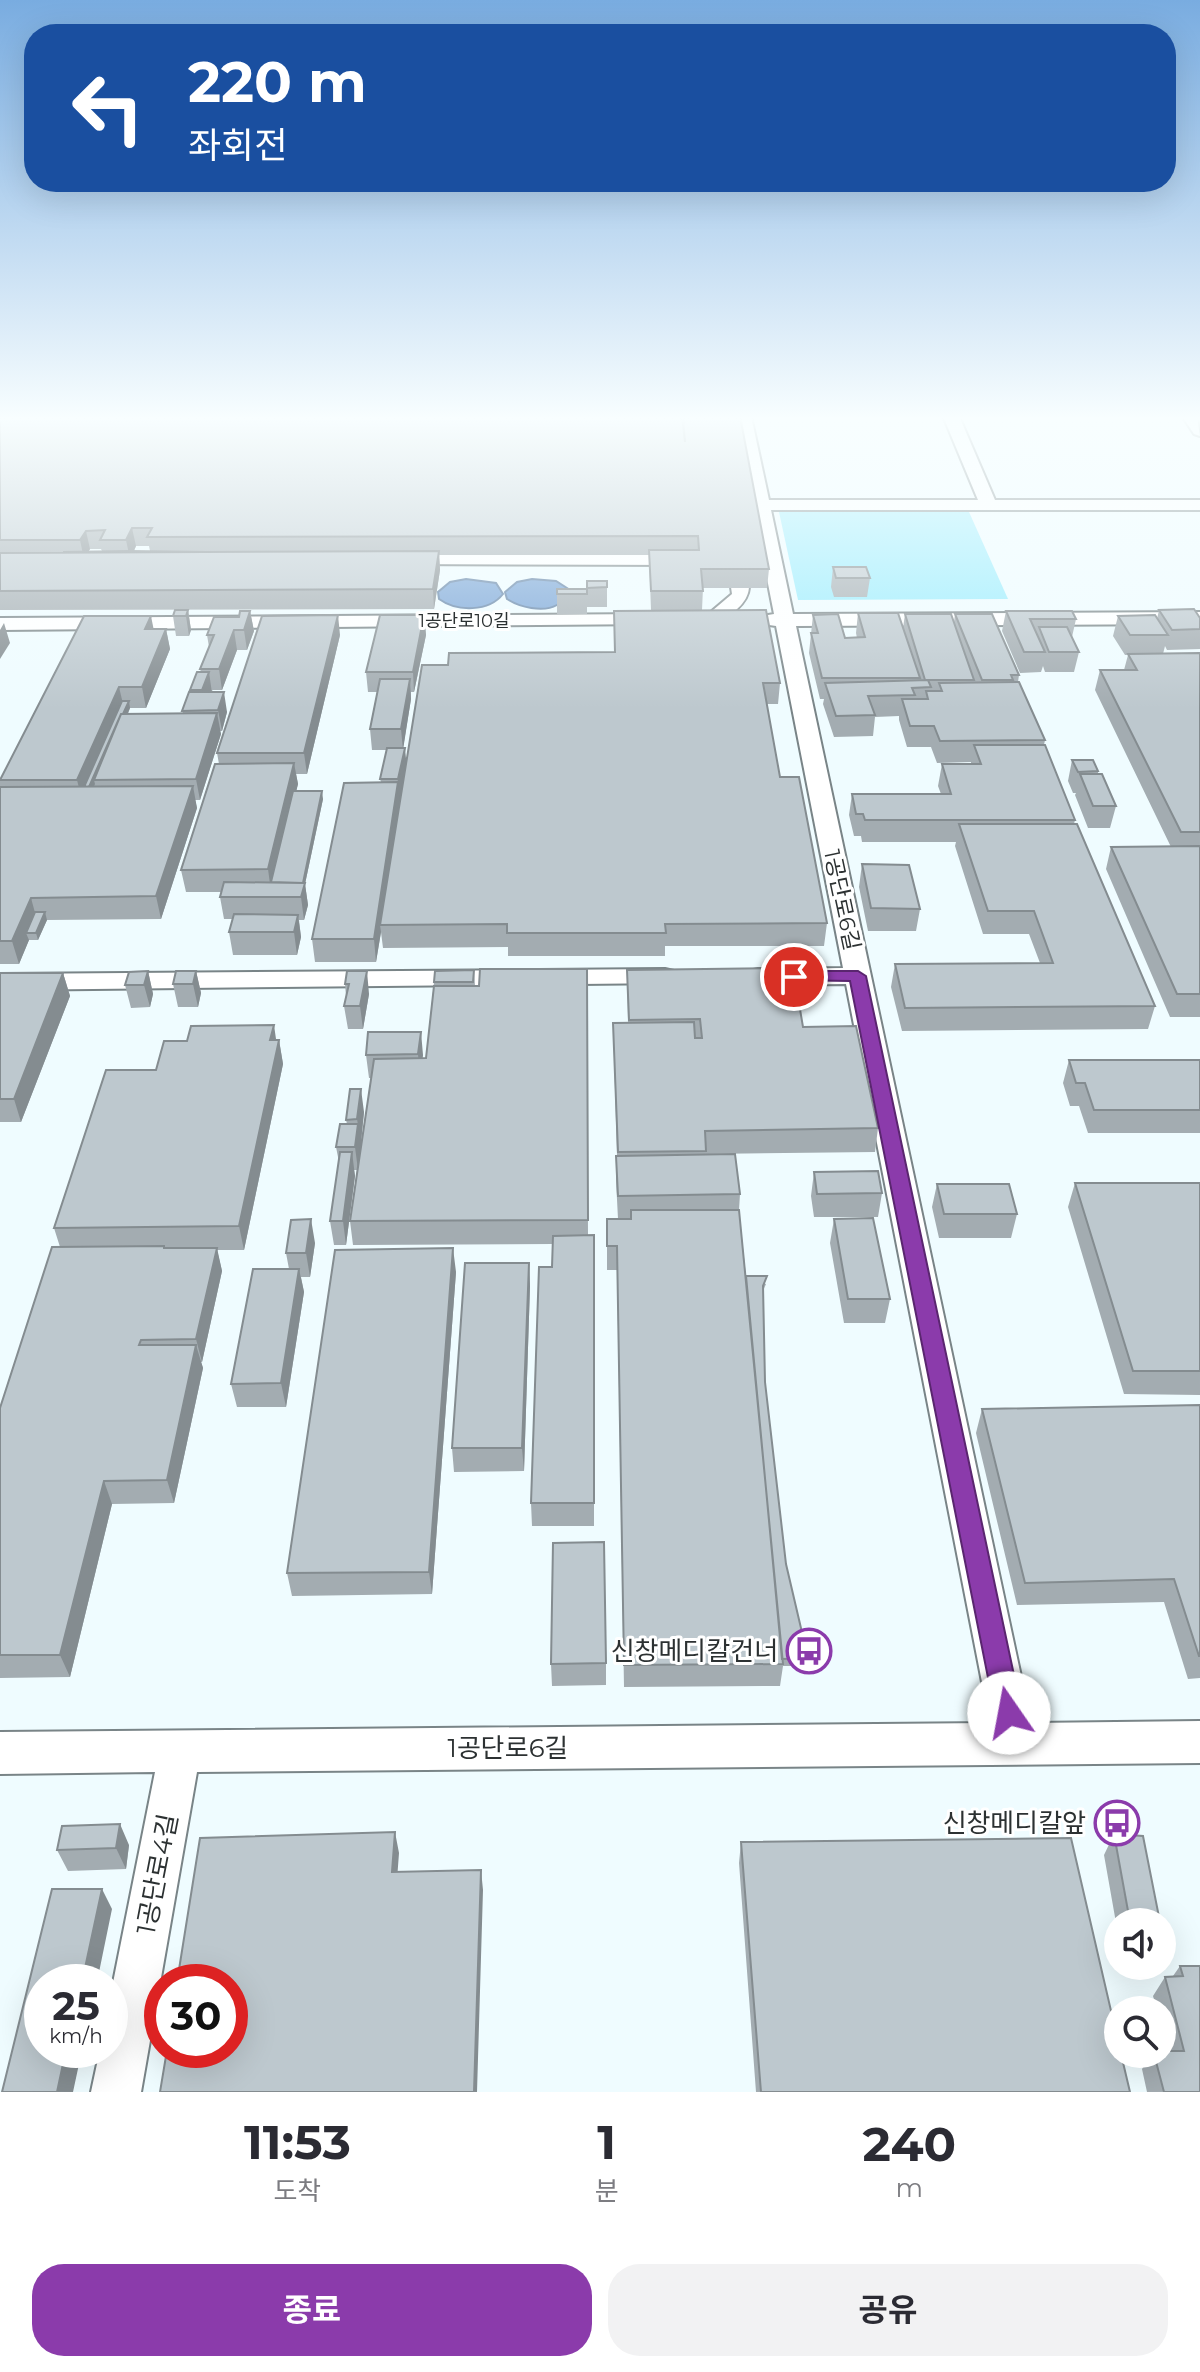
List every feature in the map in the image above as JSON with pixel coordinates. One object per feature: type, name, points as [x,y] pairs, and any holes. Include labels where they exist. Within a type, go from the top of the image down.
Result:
[{"type":"street","points":[[761,514],[761,620]]},
{"type":"street","points":[[720,559],[731,529]]},
{"type":"street","points":[[720,559],[741,594],[738,600],[705,620],[1200,618]]},
{"type":"street","points":[[375,560],[720,559]]},
{"type":"street","name":"1공단로10길","points":[[0,624],[665,620]]},
{"type":"street","name":"1공단로6길","points":[[761,620],[858,976],[1015,1744]]},
{"type":"street","points":[[731,977],[858,976]]},
{"type":"street","points":[[0,982],[683,977]]},
{"type":"street","name":"1공단로6길","points":[[0,1753],[1200,1742]]},
{"type":"street","name":"1공단로4길","points":[[116,2092],[180,1751]]},
{"type":"shaded area","points":[[779,514],[970,514],[1008,599],[798,600]]},
{"type":"shaded area","points":[[466,579],[496,583],[503,594],[490,604],[472,608],[455,606],[439,599],[438,592],[450,582]]},
{"type":"shaded area","points":[[532,579],[556,581],[570,590],[559,604],[545,609],[524,607],[507,599],[505,592],[517,582]]},
{"type":"building","points":[[0,514],[759,514],[769,569],[701,569],[703,591],[651,591],[649,550],[699,550],[698,536],[147,537],[152,528],[132,528],[126,540],[100,540],[105,530],[86,531],[80,540],[0,540]]},
{"type":"building","points":[[130,551],[206,552],[63,552]]},
{"type":"building","points":[[439,551],[433,589],[0,591],[0,553]]},
{"type":"building","points":[[833,567],[866,567],[870,578],[836,578]]},
{"type":"building","points":[[587,581],[607,581],[607,587],[587,588]]},
{"type":"building","points":[[557,589],[587,589],[587,594],[557,594]]},
{"type":"building","points":[[1194,609],[1200,618],[1200,629],[1172,630],[1159,610]]},
{"type":"building","points":[[175,610],[188,610],[186,616],[173,616]]},
{"type":"building","points":[[766,610],[780,683],[763,683],[780,777],[799,777],[827,923],[665,924],[666,933],[507,933],[507,924],[380,925],[422,665],[448,665],[449,653],[615,652],[614,611]]},
{"type":"building","points":[[240,611],[250,611],[244,630],[234,630],[219,669],[200,669],[214,635],[207,635],[214,617],[239,617]]},
{"type":"building","points":[[1006,611],[1072,611],[1076,619],[1030,619],[1045,652],[1024,652]]},
{"type":"building","points":[[858,613],[898,613],[920,678],[822,678],[811,633],[818,633],[813,615],[838,614],[845,638],[865,637]]},
{"type":"building","points":[[905,614],[951,614],[974,680],[925,680]]},
{"type":"building","points":[[955,614],[992,614],[1019,675],[1011,675],[1013,680],[982,680]]},
{"type":"building","points":[[338,615],[304,753],[217,753],[262,616]]},
{"type":"building","points":[[380,615],[424,615],[413,672],[366,672]]},
{"type":"building","points":[[1155,615],[1168,635],[1130,635],[1118,616]]},
{"type":"building","points":[[84,616],[151,616],[145,629],[166,629],[142,687],[119,687],[77,780],[0,780]]},
{"type":"building","points":[[1039,627],[1067,627],[1079,652],[1049,652]]},
{"type":"building","points":[[1200,653],[1200,832],[1181,832],[1100,670],[1137,670],[1128,654]]},
{"type":"building","points":[[197,672],[209,672],[202,690],[190,690]]},
{"type":"building","points":[[380,679],[410,679],[401,729],[370,729]]},
{"type":"building","points":[[928,680],[931,687],[912,688],[915,695],[868,696],[875,715],[836,716],[825,683]]},
{"type":"building","points":[[1019,682],[1045,740],[940,741],[934,726],[910,726],[902,699],[928,699],[926,691],[942,691],[939,683]]},
{"type":"building","points":[[189,692],[224,692],[218,710],[182,711]]},
{"type":"building","points":[[122,701],[129,701],[89,787],[84,787]]},
{"type":"building","points":[[217,713],[196,779],[94,780],[121,714]]},
{"type":"building","points":[[974,745],[1045,745],[1075,820],[865,820],[863,814],[856,814],[852,794],[951,794],[942,764],[981,764]]},
{"type":"building","points":[[387,748],[405,748],[398,779],[380,779]]},
{"type":"building","points":[[1072,760],[1093,760],[1098,771],[1078,772]]},
{"type":"building","points":[[294,763],[268,869],[181,870],[215,764]]},
{"type":"building","points":[[1080,774],[1102,774],[1116,806],[1093,806]]},
{"type":"building","points":[[398,782],[374,939],[312,939],[344,783]]},
{"type":"building","points":[[193,786],[156,896],[31,898],[12,941],[0,941],[0,787]]},
{"type":"building","points":[[293,791],[322,791],[303,883],[271,882]]},
{"type":"building","points":[[959,824],[1077,824],[1155,1006],[905,1008],[895,964],[1053,963],[1034,911],[988,911]]},
{"type":"building","points":[[1200,846],[1200,994],[1177,994],[1111,847]]},
{"type":"building","points":[[862,864],[909,865],[920,909],[871,908]]},
{"type":"building","points":[[224,882],[305,883],[301,897],[220,897]]},
{"type":"building","points":[[35,912],[45,912],[36,933],[26,933]]},
{"type":"building","points":[[234,914],[298,915],[294,932],[229,932]]},
{"type":"building","points":[[793,968],[803,1027],[856,1026],[878,1128],[705,1131],[706,1151],[618,1152],[613,1023],[694,1022],[695,1038],[702,1038],[700,1019],[629,1020],[627,970]]},
{"type":"building","points":[[480,969],[587,969],[588,1220],[350,1221],[374,1059],[426,1058],[434,986],[479,986]]},
{"type":"building","points":[[474,970],[473,982],[434,982],[435,971]]},
{"type":"building","points":[[148,971],[144,985],[125,985],[129,972]]},
{"type":"building","points":[[176,971],[196,971],[193,984],[173,984]]},
{"type":"building","points":[[347,971],[367,971],[360,1006],[344,1006],[349,984],[345,984]]},
{"type":"building","points":[[0,973],[63,973],[14,1099],[0,1099]]},
{"type":"building","points":[[274,1025],[270,1040],[279,1040],[239,1226],[54,1228],[106,1070],[156,1070],[164,1041],[187,1041],[191,1026]]},
{"type":"building","points":[[368,1032],[421,1032],[418,1054],[366,1055]]},
{"type":"building","points":[[1069,1060],[1200,1060],[1200,1110],[1094,1110],[1085,1083],[1076,1083]]},
{"type":"building","points":[[350,1089],[361,1089],[357,1119],[346,1120]]},
{"type":"building","points":[[340,1124],[358,1124],[355,1147],[336,1147]]},
{"type":"building","points":[[340,1152],[352,1152],[343,1221],[330,1221]]},
{"type":"building","points":[[735,1154],[740,1194],[618,1196],[616,1156]]},
{"type":"building","points":[[878,1171],[882,1193],[817,1194],[814,1172]]},
{"type":"building","points":[[1075,1183],[1200,1183],[1200,1371],[1133,1371]]},
{"type":"building","points":[[937,1184],[1009,1184],[1017,1214],[944,1214]]},
{"type":"building","points":[[631,1210],[739,1210],[783,1664],[624,1665],[617,1246],[607,1246],[607,1219],[631,1219]]},
{"type":"building","points":[[873,1218],[890,1299],[848,1299],[834,1219]]},
{"type":"building","points":[[311,1219],[306,1253],[286,1253],[291,1220]]},
{"type":"building","points":[[594,1235],[594,1503],[531,1503],[539,1267],[552,1267],[553,1236]]},
{"type":"building","points":[[52,1247],[217,1248],[196,1339],[141,1340],[139,1345],[196,1345],[167,1480],[104,1481],[60,1655],[0,1655],[0,1408]]},
{"type":"building","points":[[453,1248],[429,1572],[287,1573],[335,1250]]},
{"type":"building","points":[[465,1263],[529,1263],[522,1448],[452,1448]]},
{"type":"building","points":[[253,1269],[299,1269],[281,1383],[231,1384]]},
{"type":"building","points":[[746,1276],[767,1276],[763,1286],[765,1382],[786,1564],[808,1658],[782,1659]]},
{"type":"building","points":[[1200,1405],[1199,1656],[1174,1579],[1025,1583],[982,1409]]},
{"type":"building","points":[[604,1542],[606,1663],[551,1664],[553,1543]]},
{"type":"building","points":[[120,1824],[116,1848],[57,1850],[62,1826]]},
{"type":"building","points":[[395,1832],[392,1872],[481,1870],[474,2092],[160,2092],[164,2068],[248,2068],[248,1964],[180,1964],[200,1838]]},
{"type":"building","points":[[1114,1834],[1143,1836],[1157,1908],[1127,1908]]},
{"type":"building","points":[[1071,1838],[1108,1996],[1104,1996],[1104,2068],[1124,2068],[1130,2092],[761,2092],[741,1842]]},
{"type":"building","points":[[52,1889],[102,1889],[86,1964],[34,1964]]},
{"type":"building","points":[[1180,1966],[1200,1966],[1200,2092],[1164,2092],[1158,2068],[1176,2068],[1176,2051],[1184,2051],[1176,2020],[1176,1996],[1170,1996],[1166,1980],[1183,1976]]},
{"type":"building","points":[[24,2003],[24,2068],[62,2068],[57,2092],[2,2092]]},
{"type":"place","name":"신창메디칼건너","points":[[809,1651]]},
{"type":"place","name":"신창메디칼앞","points":[[1117,1823]]},
{"type":"route","points":[[794,977],[858,976],[1009,1713]]}]
